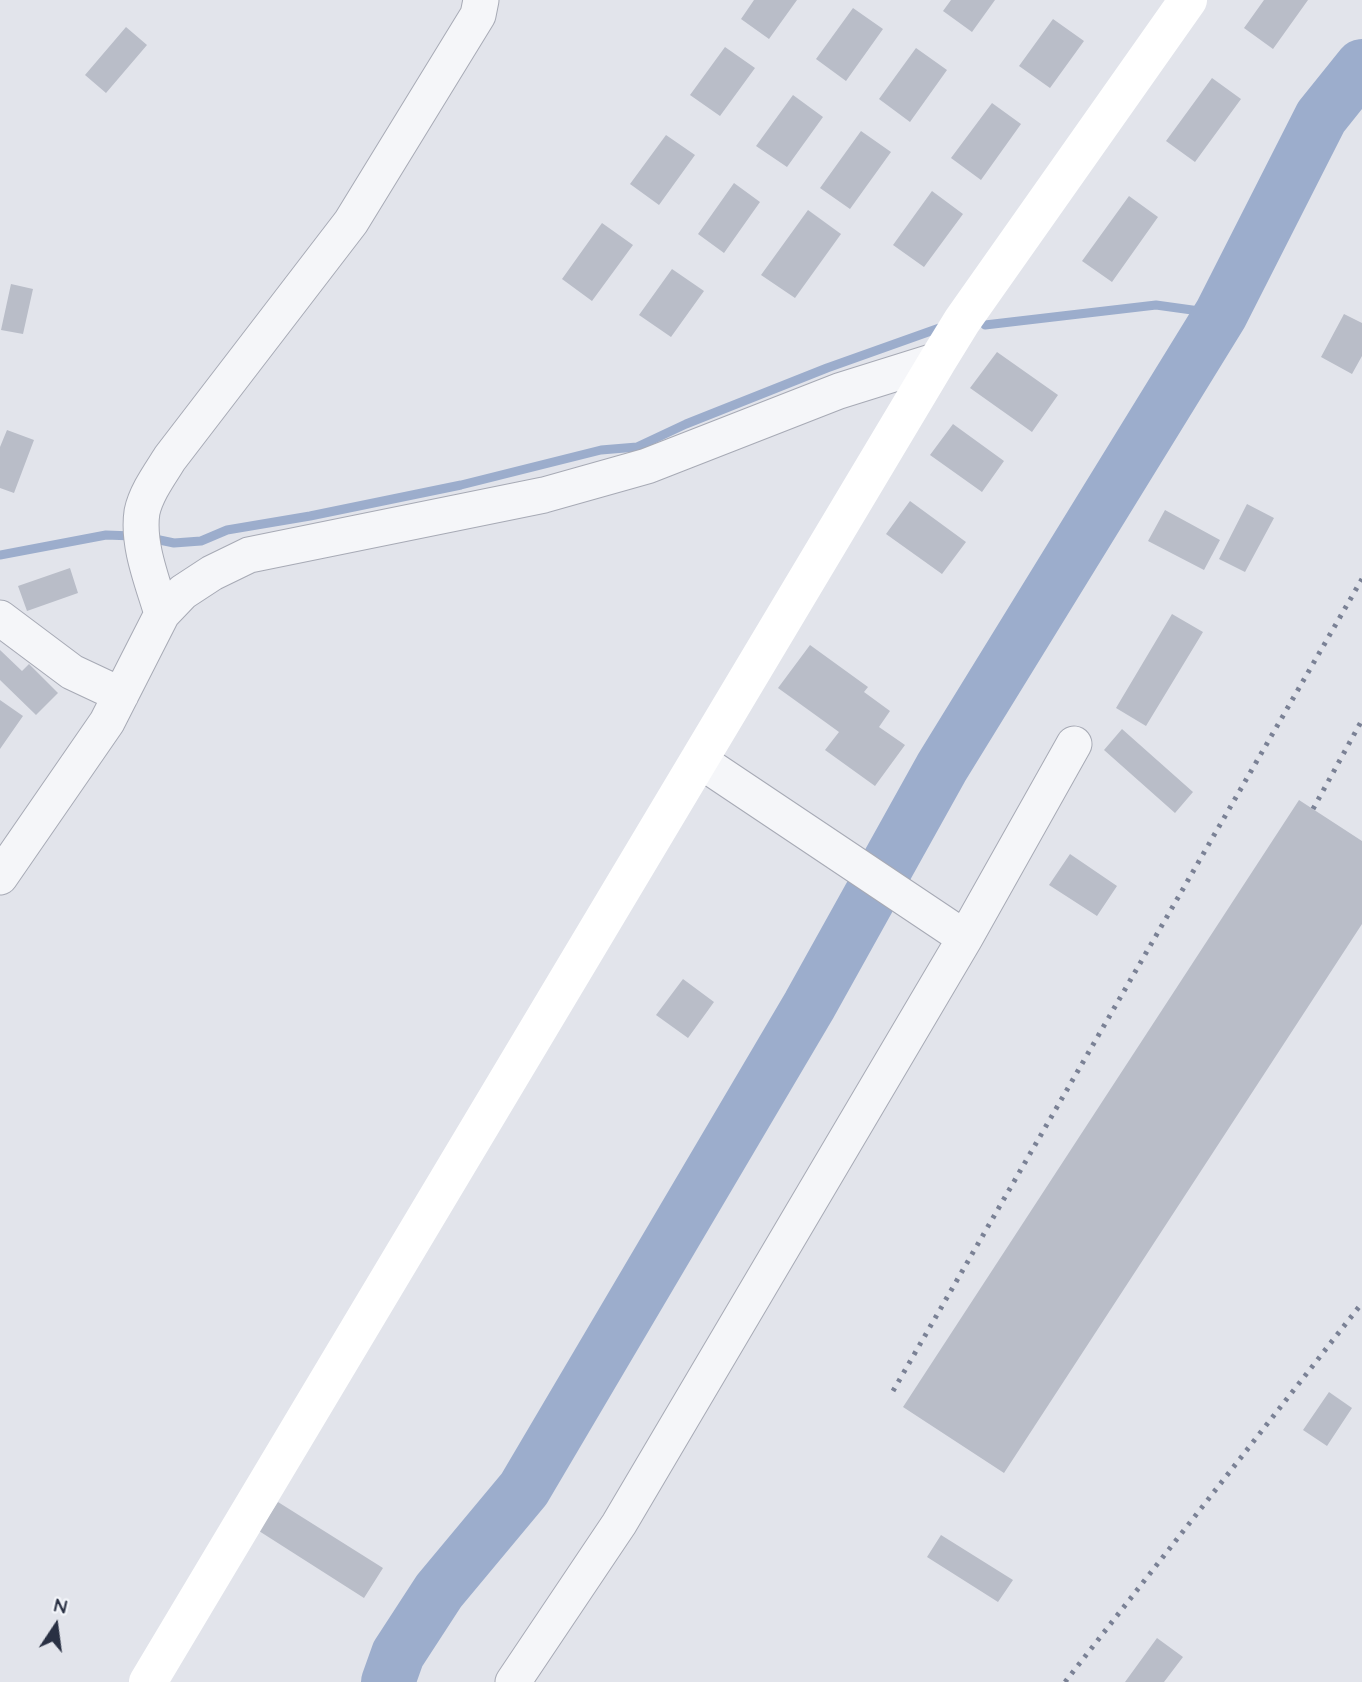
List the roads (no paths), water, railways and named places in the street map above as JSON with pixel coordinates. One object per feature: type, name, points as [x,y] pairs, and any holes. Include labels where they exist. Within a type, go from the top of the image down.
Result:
[{"type":"street","points":[[162,614],[141,536],[142,510],[151,490],[170,458],[351,222],[478,15],[481,0]]},
{"type":"street","points":[[148,1682],[938,360],[970,310],[1188,0]]},
{"type":"street","points":[[0,877],[107,722],[162,614],[183,592],[212,573],[249,555],[544,495],[647,466],[839,391],[938,360]]},
{"type":"street","points":[[0,618],[72,672],[121,695]]},
{"type":"street","points":[[513,1682],[619,1524],[965,938],[1074,744]]},
{"type":"street","points":[[699,760],[965,938]]},
{"type":"waterway","points":[[388,1682],[398,1654],[439,1591],[524,1489],[809,1006],[942,767],[1221,314],[1321,117],[1362,66]]},
{"type":"waterway","points":[[985,325],[1156,305],[1221,314]]},
{"type":"waterway","points":[[150,538],[174,543],[201,541],[227,530],[461,485],[601,450],[637,447],[686,424],[827,368],[945,326]]},
{"type":"waterway","points":[[0,555],[106,535],[133,536]]},
{"type":"railway","points":[[893,1391],[1362,579]]},
{"type":"railway","points":[[1313,809],[1362,720]]},
{"type":"railway","points":[[1065,1682],[1362,1303]]}]
